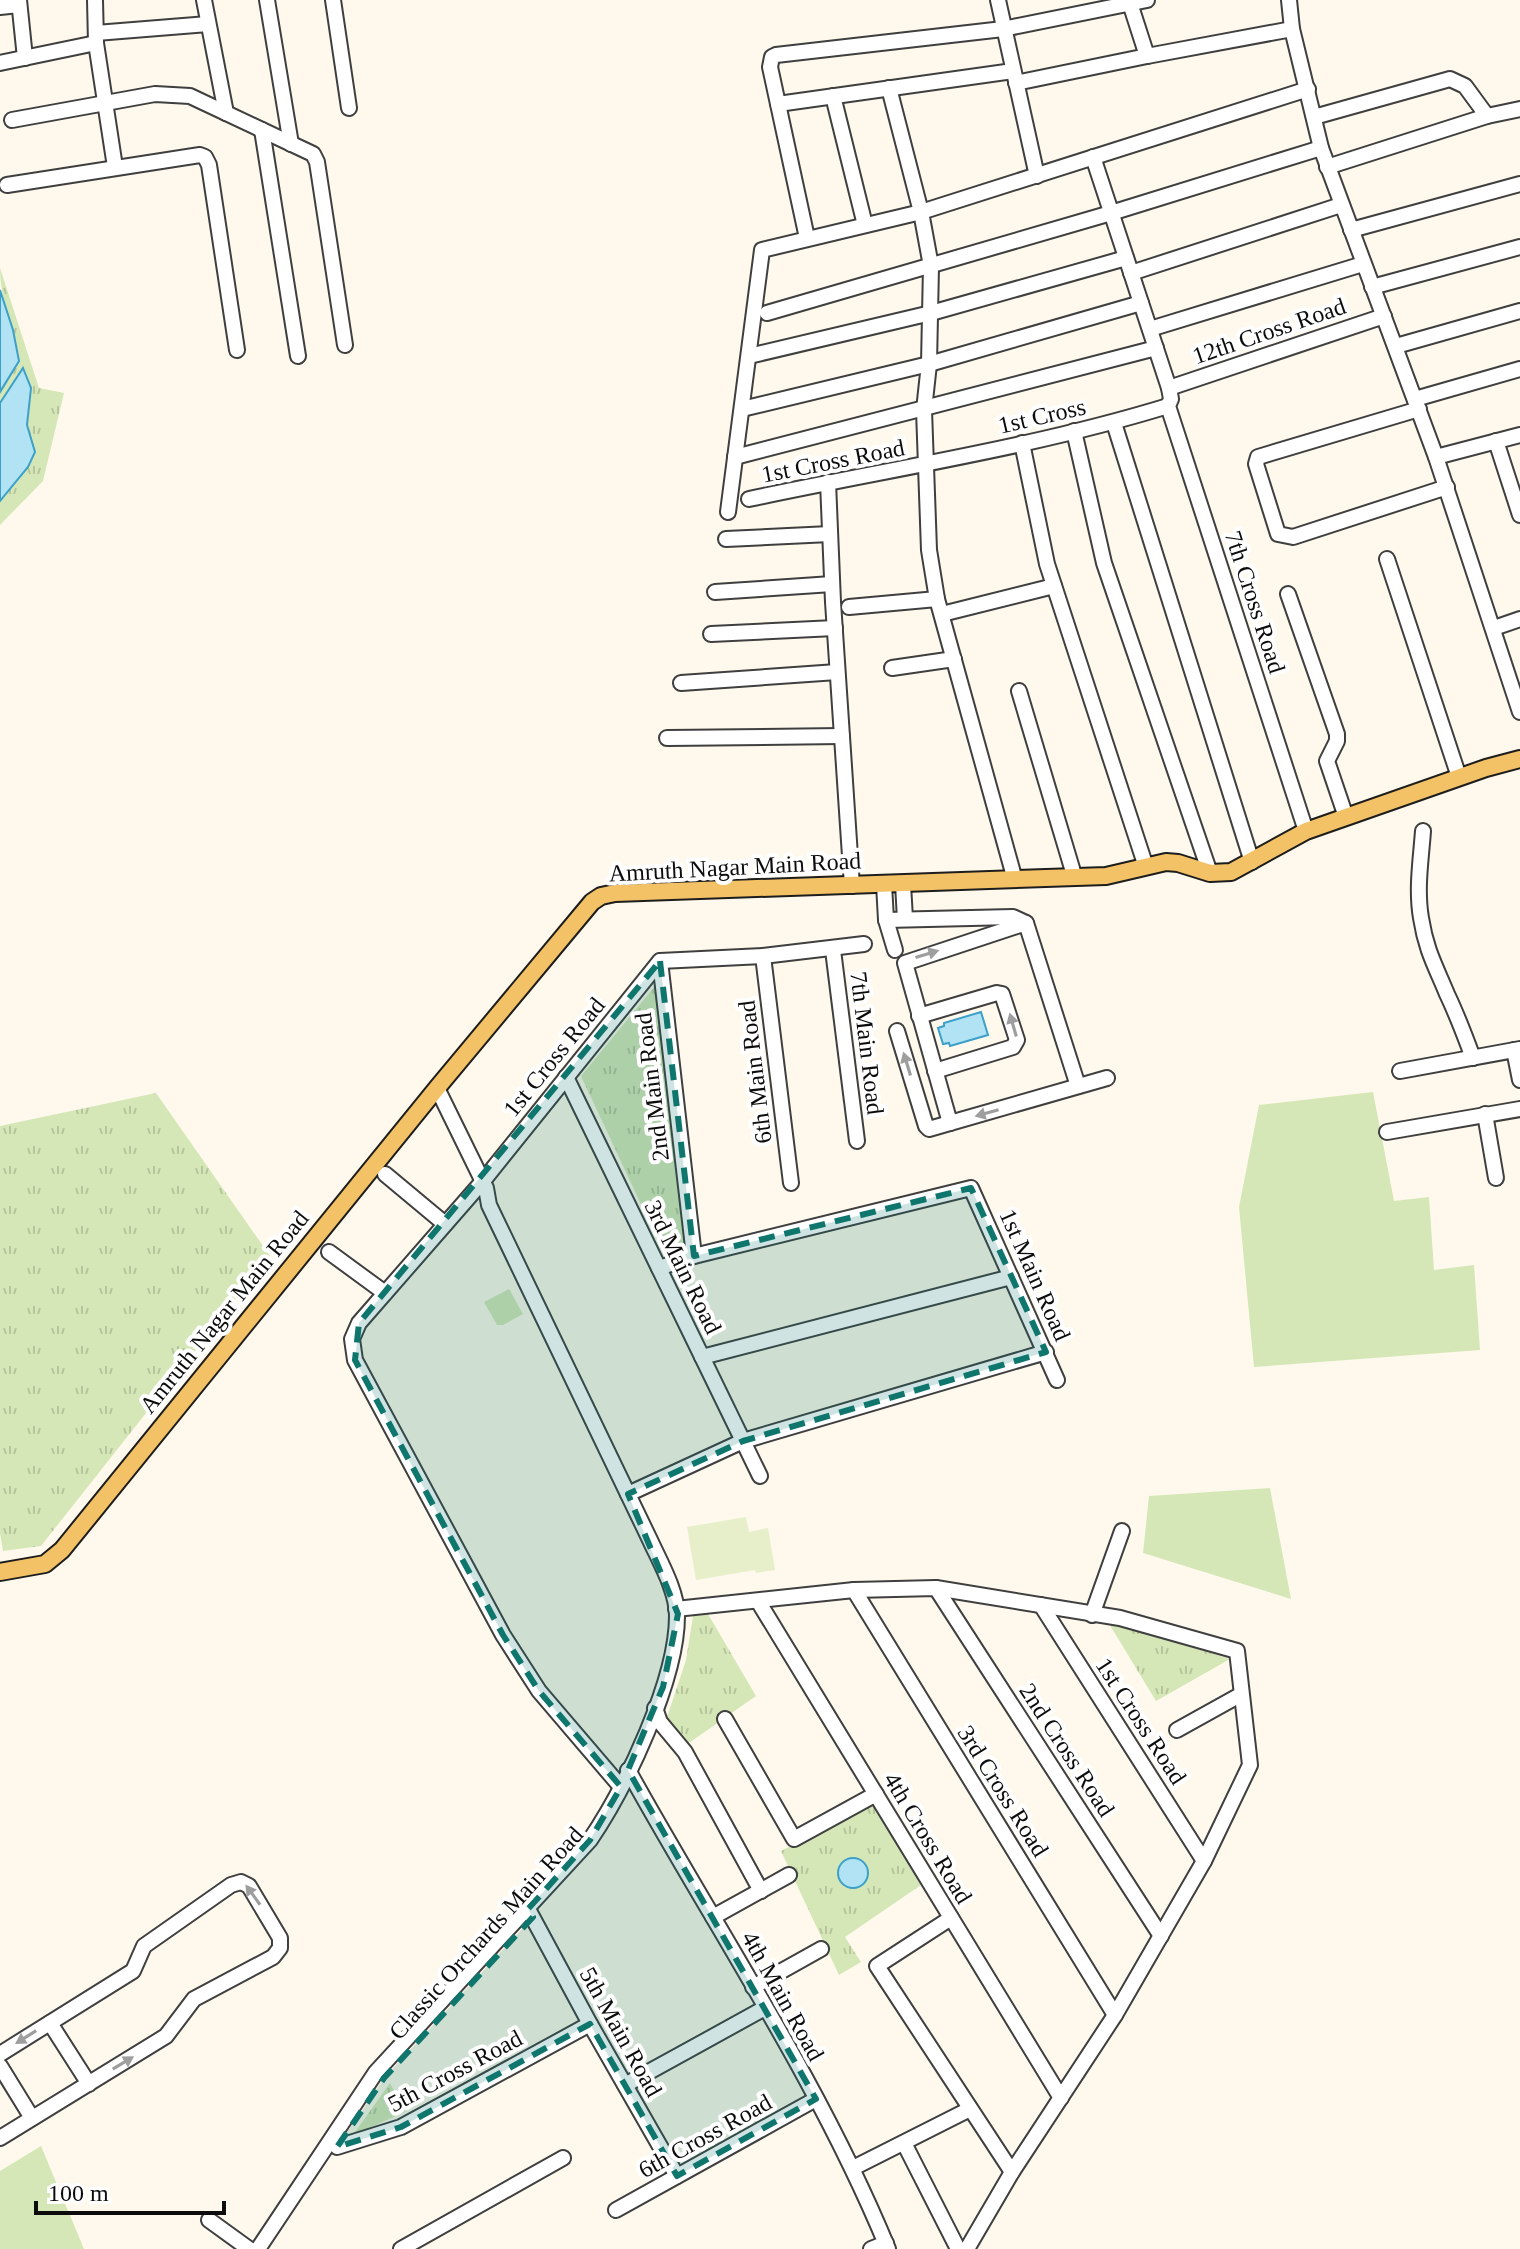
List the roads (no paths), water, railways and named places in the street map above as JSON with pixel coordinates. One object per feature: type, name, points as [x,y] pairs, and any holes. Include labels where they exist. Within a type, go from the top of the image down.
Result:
[{"type":"main road","name":"Amruth Nagar Main Road","points":[[0,1572],[45,1564],[62,1550],[437,1088],[592,902],[601,896],[615,893],[1106,876],[1166,862],[1210,873],[1231,872],[1306,831],[1520,759]]},
{"type":"street","points":[[95,0],[96,38],[115,167]]},
{"type":"street","points":[[204,0],[226,113]]},
{"type":"street","points":[[267,0],[291,144]]},
{"type":"street","points":[[333,0],[349,108]]},
{"type":"street","points":[[998,0],[1037,176]]},
{"type":"street","points":[[807,238],[778,104],[772,57],[781,53],[1003,29],[1147,0]]},
{"type":"street","points":[[1289,0],[1292,29],[1327,167],[1447,487],[1520,712]]},
{"type":"street","points":[[0,7],[19,2],[25,58]]},
{"type":"street","points":[[1130,2],[1147,56]]},
{"type":"street","points":[[0,63],[96,38],[208,24]]},
{"type":"street","points":[[778,104],[889,88],[1015,77],[1292,29]]},
{"type":"street","points":[[1314,117],[1450,79],[1465,86],[1487,116]]},
{"type":"street","points":[[889,88],[921,212],[931,266],[929,364],[924,410],[929,550],[940,607],[1015,880]]},
{"type":"street","points":[[728,512],[762,250],[921,212],[1308,89]]},
{"type":"street","points":[[12,120],[175,93],[190,96],[313,154],[317,162],[345,345]]},
{"type":"street","points":[[833,96],[865,225]]},
{"type":"street","points":[[1327,167],[1487,116],[1520,109]]},
{"type":"street","points":[[262,130],[298,356]]},
{"type":"street","points":[[767,313],[1321,148]]},
{"type":"street","points":[[7,185],[115,167],[200,155],[205,157],[209,165],[237,350]]},
{"type":"street","points":[[1093,157],[1169,388]]},
{"type":"street","points":[[1351,230],[1520,184]]},
{"type":"street","points":[[1131,273],[1341,205]]},
{"type":"street","points":[[1372,287],[1520,247]]},
{"type":"street","points":[[749,356],[931,313],[1126,258]]},
{"type":"street","points":[[1150,329],[1363,264]]},
{"type":"street","points":[[742,409],[929,364],[1141,303]]},
{"type":"street","points":[[1396,346],[1520,311]]},
{"type":"street","name":"12th Cross Road","points":[[1169,388],[1384,316]]},
{"type":"street","points":[[735,457],[1156,348]]},
{"type":"street","points":[[1447,487],[1293,537],[1278,534],[1256,464],[1258,457],[1520,369]]},
{"type":"street","name":"7th Cross Road","points":[[1169,388],[1171,399],[1168,406],[1306,831]]},
{"type":"street","name":"1st Cross","points":[[925,465],[1114,423],[1168,406]]},
{"type":"street","points":[[1114,423],[1252,862]]},
{"type":"street","points":[[1074,431],[1104,563],[1210,873]]},
{"type":"street","points":[[1436,457],[1520,435]]},
{"type":"street","points":[[1496,441],[1520,515]]},
{"type":"street","points":[[1022,443],[1047,564],[1146,867]]},
{"type":"street","name":"1st Cross Road","points":[[749,499],[925,465]]},
{"type":"street","points":[[828,482],[852,886]]},
{"type":"street","points":[[726,539],[830,534]]},
{"type":"street","points":[[1387,559],[1459,777]]},
{"type":"street","points":[[715,592],[832,584]]},
{"type":"street","points":[[849,607],[940,607],[1054,586]]},
{"type":"street","points":[[1288,594],[1337,734],[1337,741],[1327,761],[1346,817]]},
{"type":"street","points":[[1494,628],[1520,619]]},
{"type":"street","points":[[711,634],[835,628]]},
{"type":"street","points":[[892,668],[954,659]]},
{"type":"street","points":[[681,683],[837,672]]},
{"type":"street","points":[[1019,691],[1074,875]]},
{"type":"street","points":[[667,738],[842,736]]},
{"type":"street","points":[[1423,831],[1419,887],[1425,939],[1432,964],[1446,990],[1473,1058]]},
{"type":"street","points":[[884,884],[886,920],[895,950]]},
{"type":"street","points":[[903,884],[905,919]]},
{"type":"street","points":[[886,920],[1013,917],[1026,923],[1078,1086]]},
{"type":"street","points":[[950,1123],[905,963],[1026,923]]},
{"type":"street","points":[[660,961],[763,956],[864,944]]},
{"type":"street","name":"7th Main Road","points":[[833,950],[857,1141]]},
{"type":"street","name":"6th Main Road","points":[[763,956],[791,1183]]},
{"type":"street","name":"1st Cross Road","points":[[352,1339],[359,1323],[445,1224],[484,1185],[660,961]]},
{"type":"street","name":"2nd Main Road","points":[[660,961],[694,1256]]},
{"type":"street","points":[[919,1016],[1002,994],[1017,1040],[1013,1047],[935,1071]]},
{"type":"street","points":[[897,1031],[929,1129],[1107,1078]]},
{"type":"street","points":[[1400,1071],[1517,1050],[1520,1080]]},
{"type":"street","name":"3rd Main Road","points":[[566,1077],[760,1476]]},
{"type":"street","name":"Classic Orchards Main Road","points":[[258,2249],[376,2072],[598,1845],[618,1813],[627,1779],[681,1660],[679,1584],[496,1200],[484,1185],[437,1088]]},
{"type":"street","points":[[1387,1132],[1520,1109]]},
{"type":"street","points":[[1485,1114],[1496,1178]]},
{"type":"street","points":[[385,1174],[445,1224]]},
{"type":"street","name":"1st Main Road","points":[[694,1256],[971,1188],[1057,1380]]},
{"type":"street","points":[[329,1252],[385,1293]]},
{"type":"street","points":[[659,1268],[694,1256]]},
{"type":"street","points":[[702,1357],[1011,1277]]},
{"type":"street","name":"4th Main Road","points":[[352,1339],[355,1360],[503,1635],[539,1691],[627,1779],[713,1917],[816,2099],[853,2168],[887,2246]]},
{"type":"street","points":[[633,1492],[743,1441],[1046,1352]]},
{"type":"street","points":[[1092,1615],[1122,1531]]},
{"type":"street","points":[[681,1608],[854,1590],[936,1588],[1120,1618],[1237,1651],[1250,1765],[1204,1861],[1115,2015],[1012,2172],[967,2249]]},
{"type":"street","name":"2nd Cross Road","points":[[936,1588],[1161,1936]]},
{"type":"street","name":"3rd Cross Road","points":[[854,1590],[1115,2015]]},
{"type":"street","name":"4th Cross Road","points":[[758,1601],[1061,2098]]},
{"type":"street","name":"1st Cross Road","points":[[1041,1605],[1204,1861]]},
{"type":"street","points":[[1177,1730],[1240,1695]]},
{"type":"street","points":[[658,1715],[685,1752],[761,1891]]},
{"type":"street","points":[[725,1719],[794,1839],[876,1794]]},
{"type":"street","points":[[713,1917],[789,1875]]},
{"type":"street","points":[[0,2054],[133,1971],[144,1946],[241,1882],[249,1886],[280,1938],[280,1948],[273,1957],[194,1999],[166,2036],[0,2138]]},
{"type":"street","name":"Classic Orchards Main Road","points":[[269,2249],[384,2078],[530,1913]]},
{"type":"street","name":"5th Main Road","points":[[530,1913],[677,2176]]},
{"type":"street","points":[[951,1918],[877,1966],[1012,2172]]},
{"type":"street","points":[[753,1987],[821,1949]]},
{"type":"street","points":[[625,2085],[765,2008]]},
{"type":"street","points":[[50,2023],[89,2084]]},
{"type":"street","name":"5th Cross Road","points":[[337,2147],[401,2127],[590,2024]]},
{"type":"street","points":[[0,2066],[32,2118]]},
{"type":"street","name":"6th Cross Road","points":[[616,2210],[816,2099]]},
{"type":"street","points":[[853,2168],[970,2109]]},
{"type":"street","points":[[904,2143],[958,2249]]},
{"type":"street","points":[[401,2249],[563,2158]]},
{"type":"street","points":[[209,2220],[249,2249]]},
{"type":"street","points":[[871,2249],[887,2246]]},
{"type":"water","points":[[0,290],[19,361],[0,392]]},
{"type":"water","points":[[23,368],[31,388],[27,425],[35,452],[28,467],[0,501],[0,403]]},
{"type":"water","points":[[981,1012],[988,1035],[950,1046],[949,1043],[943,1044],[938,1028],[944,1023]]},
{"type":"water","points":[[853,1858],[864,1862],[868,1873],[864,1884],[853,1888],[842,1884],[838,1873],[842,1862]]}]
